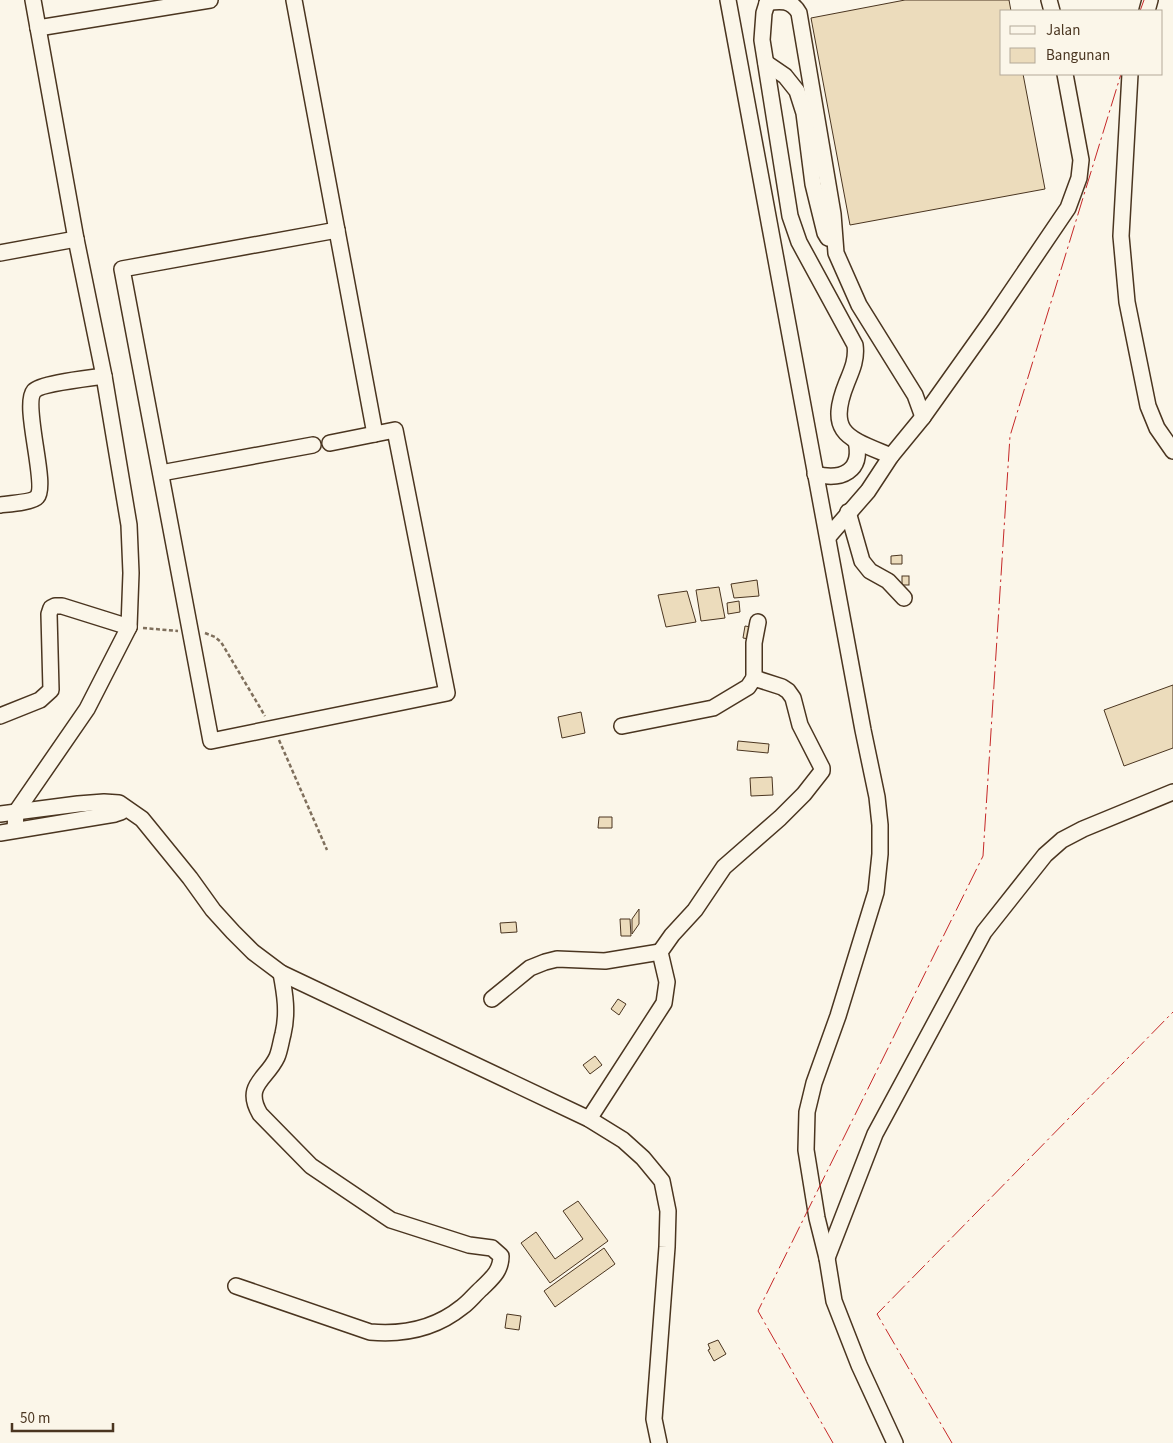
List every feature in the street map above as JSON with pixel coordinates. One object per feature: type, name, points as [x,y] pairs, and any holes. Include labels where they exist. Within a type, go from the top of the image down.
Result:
[{"type":"street","points":[[7,832],[16,812],[87,709],[129,627],[131,573],[129,525],[104,376],[76,239],[33,0]]},
{"type":"street","points":[[38,28],[210,0]]},
{"type":"street","points":[[294,0],[375,434]]},
{"type":"street","points":[[728,0],[877,797],[880,825],[880,854],[876,892],[838,1016],[814,1083],[807,1112],[806,1150],[817,1218],[827,1258],[834,1301],[859,1365],[895,1443]]},
{"type":"street","points":[[836,253],[833,214],[799,13],[792,4],[786,1],[767,2],[764,13],[762,40],[790,216],[799,242],[855,345],[856,354],[840,402],[838,414],[842,428],[856,441],[891,456]]},
{"type":"street","points":[[766,63],[785,76],[796,91],[804,113],[813,184],[825,233],[859,305],[915,395],[923,417]]},
{"type":"street","points":[[828,537],[868,491],[891,456],[923,417],[1003,304],[1070,202],[1079,178],[1082,160],[1065,75]]},
{"type":"street","points":[[1130,75],[1121,236],[1126,302],[1148,406],[1157,428],[1173,451]]},
{"type":"street","points":[[330,444],[395,430],[447,693],[210,741],[122,269],[337,230]]},
{"type":"street","points":[[0,253],[76,239]]},
{"type":"street","points":[[0,505],[35,499],[40,492],[31,407],[33,392],[49,385],[104,376]]},
{"type":"street","points":[[816,474],[833,477],[842,476],[852,469],[858,458],[856,441]]},
{"type":"street","points":[[161,473],[313,445]]},
{"type":"street","points":[[848,512],[862,562],[870,571],[888,581],[904,598]]},
{"type":"street","points":[[0,716],[40,700],[51,690],[48,614],[51,608],[62,606],[129,627]]},
{"type":"street","points":[[622,726],[713,708],[748,687],[754,678],[754,643],[758,622]]},
{"type":"street","points":[[492,999],[530,968],[545,962],[556,959],[605,961],[660,952],[672,935],[695,910],[724,867],[780,818],[804,794],[822,772],[800,725],[793,698],[788,690],[754,678]]},
{"type":"street","points":[[827,1258],[875,1134],[984,932],[1045,855],[1062,840],[1083,829],[1173,792]]},
{"type":"street","points":[[0,814],[104,802],[119,803],[142,820],[190,878],[213,910],[233,932],[253,952],[281,973],[590,1119],[623,1140],[644,1158],[662,1181],[668,1211],[654,1419],[659,1443]]},
{"type":"street","points":[[7,832],[115,814],[125,808]]},
{"type":"street","points":[[590,1119],[664,1003],[667,982],[660,952]]},
{"type":"street","points":[[236,1286],[370,1332],[389,1334],[420,1329],[442,1320],[462,1307],[498,1272],[501,1264],[501,1256],[492,1248],[469,1245],[392,1220],[311,1166],[260,1114],[254,1104],[254,1095],[260,1081],[277,1057],[284,1032],[287,1005],[281,973]]},
{"type":"path","points":[[129,627],[185,631]]},
{"type":"path","points":[[202,632],[215,637],[221,642],[268,722]]},
{"type":"path","points":[[278,739],[327,850]]},
{"type":"building","points":[[905,0],[1009,0],[1011,10],[1000,10],[1000,75],[1023,75],[1045,189],[850,225],[811,18]]},
{"type":"building","points":[[902,555],[902,564],[891,564],[891,556]]},
{"type":"building","points":[[902,576],[909,576],[909,585],[902,585]]},
{"type":"building","points":[[757,580],[759,596],[734,598],[731,584]]},
{"type":"building","points":[[719,587],[725,618],[701,621],[696,590]]},
{"type":"building","points":[[687,591],[696,622],[666,627],[658,595]]},
{"type":"building","points":[[739,601],[740,612],[728,614],[727,603]]},
{"type":"building","points":[[745,626],[751,627],[749,639],[743,638]]},
{"type":"building","points":[[1173,685],[1173,748],[1124,766],[1104,710]]},
{"type":"building","points":[[581,712],[585,733],[562,738],[558,717]]},
{"type":"building","points":[[738,741],[769,744],[768,753],[737,750]]},
{"type":"building","points":[[772,777],[773,795],[751,796],[750,778]]},
{"type":"building","points":[[599,817],[612,817],[612,828],[598,828]]},
{"type":"building","points":[[639,909],[639,924],[632,934],[632,919]]},
{"type":"building","points":[[620,919],[630,919],[631,936],[621,936]]},
{"type":"building","points":[[516,922],[517,932],[501,933],[500,923]]},
{"type":"building","points":[[618,999],[626,1004],[619,1015],[611,1009]]},
{"type":"building","points":[[595,1056],[602,1065],[590,1074],[583,1065]]},
{"type":"building","points":[[578,1201],[608,1241],[550,1283],[521,1243],[536,1232],[555,1259],[583,1239],[563,1211]]},
{"type":"building","points":[[604,1248],[615,1264],[555,1307],[544,1291]]},
{"type":"building","points":[[507,1314],[521,1316],[519,1330],[505,1328]]},
{"type":"building","points":[[718,1340],[726,1354],[714,1361],[708,1350],[710,1349],[708,1344]]},
{"type":"power","points":[[1140,10],[1144,0]]},
{"type":"power","points":[[833,1443],[758,1311],[983,856],[1010,436],[1121,75]]},
{"type":"power","points":[[952,1443],[877,1314],[1173,1012]]}]
